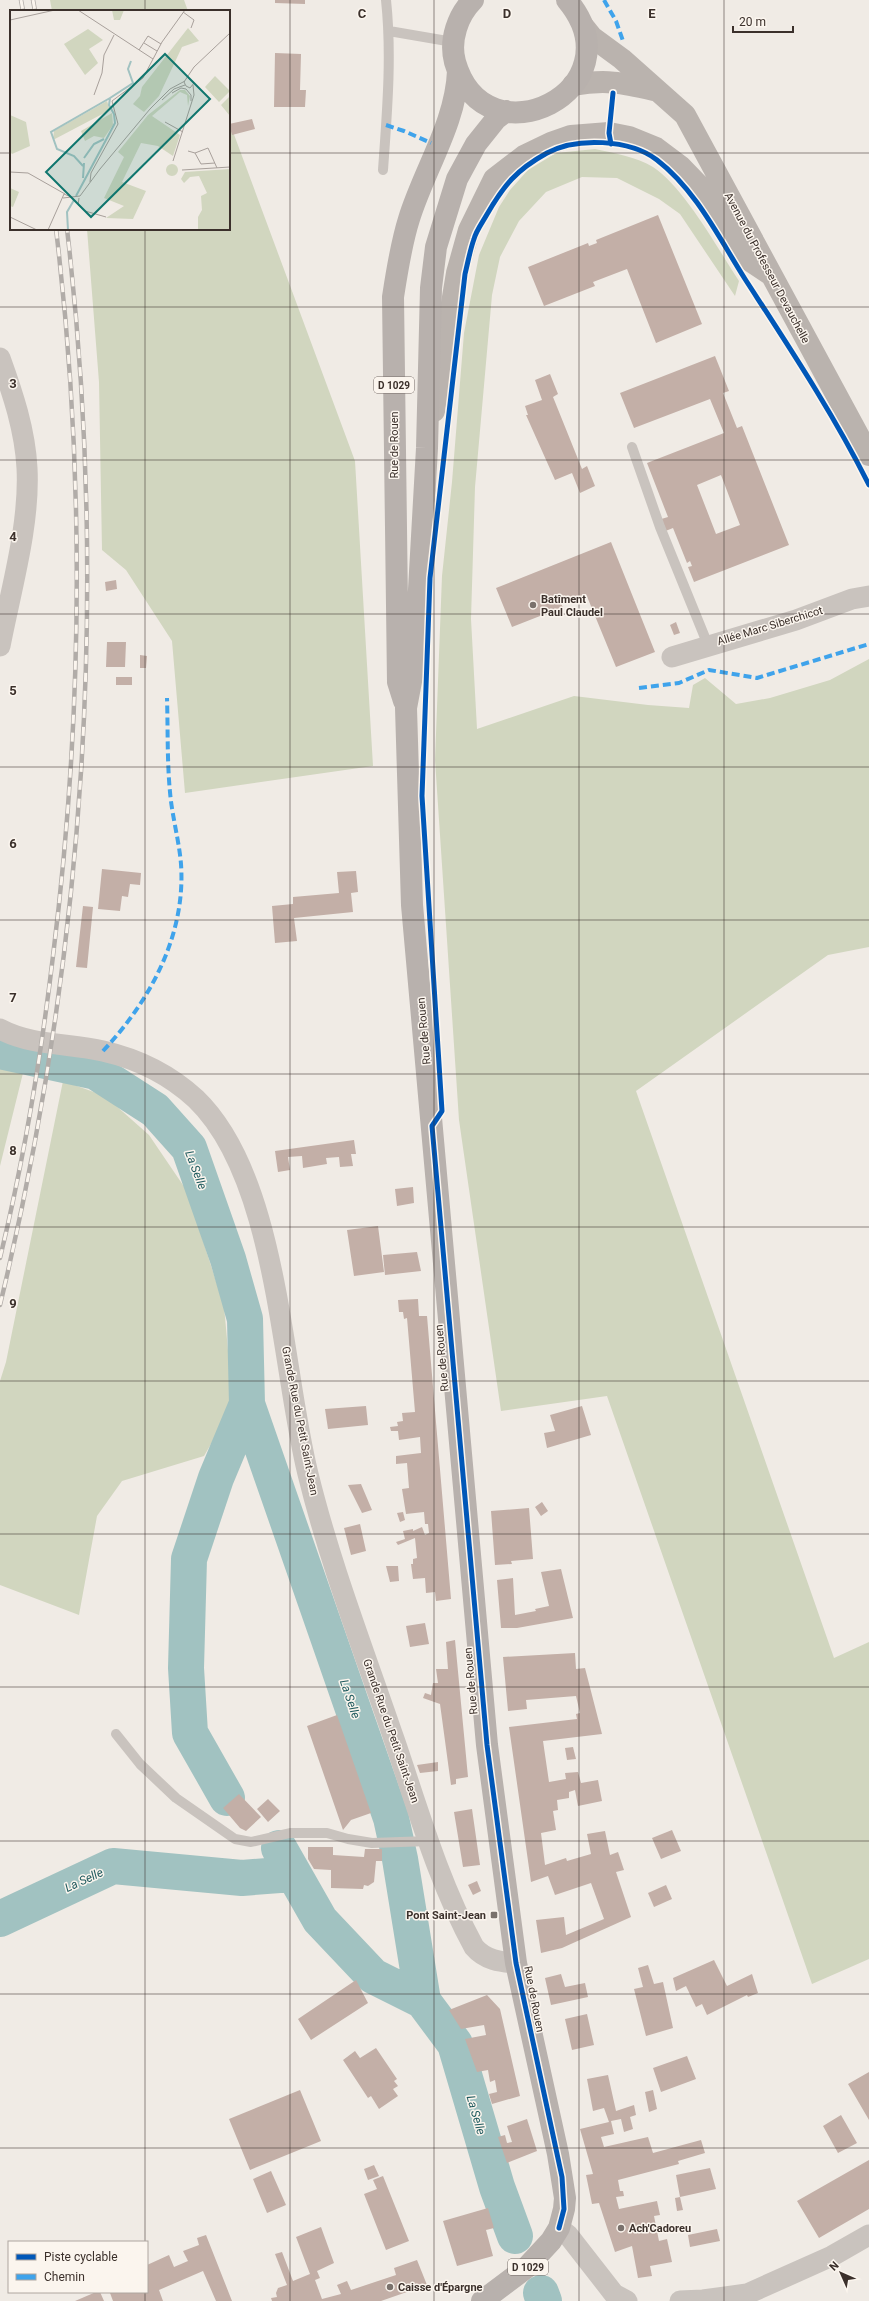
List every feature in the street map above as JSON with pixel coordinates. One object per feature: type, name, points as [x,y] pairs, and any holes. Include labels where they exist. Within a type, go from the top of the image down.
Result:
[{"type":"main road","points":[[468,2],[457,24],[453,42],[454,57],[458,72],[466,86],[477,98],[490,106],[506,112],[521,113],[543,108],[563,97],[574,85],[581,72],[585,57],[586,42],[584,27],[577,11],[567,0]]},
{"type":"main road","name":"Rue de Rouen","points":[[406,708],[398,682],[393,297],[398,264],[409,219],[455,102],[458,72]]},
{"type":"main road","name":"Rue de Rouen","points":[[478,2299],[526,2268],[551,2241],[559,2228],[564,2209],[562,2177],[516,1963],[487,1744],[412,905],[406,708],[415,660],[427,448],[432,288],[436,247],[457,179],[476,144],[496,119],[506,112]]},
{"type":"street","name":"Avenue du Professeur Devauchelle","points":[[584,27],[592,37],[622,59],[655,91],[685,115],[869,455]]},
{"type":"street","points":[[574,85],[597,81],[616,82],[655,91]]},
{"type":"street","points":[[427,448],[439,389],[456,273],[469,230],[494,179],[524,156],[571,136],[609,133],[629,137],[656,148],[680,166],[708,195],[749,260],[770,274]]},
{"type":"street","points":[[0,358],[19,418],[24,441],[27,486],[18,550],[0,646]]},
{"type":"street","name":"Allée Marc Siberchicot","points":[[672,657],[708,645],[796,620],[852,599],[869,596]]},
{"type":"street","name":"Grande Rue du Petit Saint-Jean","points":[[0,1029],[18,1037],[109,1052],[160,1073],[180,1086],[198,1101],[212,1118],[235,1155],[261,1228],[289,1365],[307,1470],[315,1502],[346,1602],[428,1841],[449,1896],[479,1953],[495,1961],[516,1963]]},
{"type":"street","points":[[559,2228],[568,2234],[619,2299]]},
{"type":"street","points":[[680,2301],[747,2294],[832,2256],[869,2235]]},
{"type":"lane","points":[[383,170],[389,31],[386,0]]},
{"type":"lane","points":[[389,31],[453,42]]},
{"type":"lane","points":[[632,447],[660,527],[708,645]]},
{"type":"lane","points":[[116,1734],[140,1764],[176,1798],[235,1839],[251,1842],[290,1833],[327,1833],[348,1840],[372,1843],[428,1841]]},
{"type":"green space","points":[[50,0],[184,0],[188,10],[52,10]]},
{"type":"green space","points":[[230,124],[355,461],[373,766],[185,793],[172,641],[126,570],[102,550],[99,382],[87,230],[230,230]]},
{"type":"green space","points":[[595,149],[640,161],[653,167],[665,176],[677,189],[700,220],[739,281],[735,296],[680,214],[659,199],[617,178],[582,177],[546,192],[519,221],[500,257],[492,295],[475,487],[471,619],[477,729],[574,696],[648,705],[689,708],[693,685],[705,678],[736,704],[770,698],[830,680],[869,659],[869,947],[828,955],[636,1091],[834,1658],[869,1642],[869,1959],[812,1984],[607,1396],[501,1411],[459,1120],[435,760],[442,576],[452,482],[464,333],[479,255],[499,207],[510,190],[528,170],[556,153]]},
{"type":"green space","points":[[0,1067],[23,1073],[0,1166]]},
{"type":"green space","points":[[63,1081],[105,1096],[149,1135],[187,1191],[224,1306],[233,1406],[204,1456],[122,1481],[97,1516],[79,1615],[0,1585],[0,1381],[6,1362]]},
{"type":"building","points":[[275,0],[305,0],[305,4],[275,3]]},
{"type":"building","points":[[275,53],[301,54],[300,90],[306,90],[305,107],[274,107]]},
{"type":"building","points":[[252,119],[255,129],[232,135],[230,124]]},
{"type":"building","points":[[658,215],[702,324],[656,343],[627,269],[593,282],[595,286],[544,306],[528,267],[588,243],[589,246],[597,243],[596,240]]},
{"type":"building","points":[[715,356],[729,391],[723,393],[737,428],[742,426],[789,545],[694,582],[688,567],[692,566],[690,561],[687,563],[673,528],[663,532],[658,520],[668,517],[647,463],[724,433],[710,399],[634,428],[620,393]],"holes":[[[721,475],[740,525],[716,534],[697,485]]]},
{"type":"building","points":[[550,374],[558,394],[553,397],[582,469],[587,466],[595,486],[580,493],[572,473],[555,480],[526,415],[528,415],[525,406],[542,400],[535,380]]},
{"type":"building","name":"Batîment Paul Claudel","points":[[611,542],[655,652],[616,667],[586,594],[561,604],[563,607],[512,627],[496,588]]},
{"type":"building","points":[[116,580],[117,589],[106,591],[105,582]]},
{"type":"building","points":[[676,622],[680,633],[674,635],[670,625]]},
{"type":"building","points":[[107,642],[126,642],[125,667],[106,667]]},
{"type":"building","points":[[140,655],[147,656],[146,668],[140,668]]},
{"type":"building","points":[[116,677],[132,677],[132,685],[116,685]]},
{"type":"building","points":[[102,869],[141,873],[140,885],[130,884],[128,897],[122,896],[120,911],[98,909]]},
{"type":"building","points":[[356,871],[358,892],[351,893],[353,912],[294,918],[297,941],[275,943],[272,906],[293,904],[293,897],[339,893],[337,872]]},
{"type":"building","points":[[83,906],[93,907],[87,968],[76,967]]},
{"type":"building","points":[[354,1140],[356,1154],[351,1154],[353,1166],[340,1167],[339,1157],[326,1158],[327,1164],[303,1168],[302,1156],[288,1157],[290,1170],[278,1172],[275,1151]]},
{"type":"building","points":[[413,1187],[414,1203],[397,1206],[395,1189]]},
{"type":"building","points":[[378,1226],[384,1272],[354,1276],[347,1230]]},
{"type":"building","points":[[417,1252],[421,1271],[385,1275],[383,1255]]},
{"type":"building","points":[[418,1299],[419,1316],[427,1316],[451,1599],[436,1601],[435,1592],[426,1593],[425,1578],[413,1579],[411,1564],[413,1564],[413,1559],[417,1558],[415,1538],[398,1545],[396,1542],[405,1539],[403,1531],[413,1529],[413,1531],[422,1527],[425,1535],[429,1533],[428,1524],[425,1524],[424,1512],[406,1514],[402,1489],[409,1488],[407,1463],[396,1464],[396,1456],[421,1453],[420,1437],[399,1440],[398,1431],[391,1431],[390,1427],[398,1426],[397,1422],[403,1421],[402,1413],[415,1412],[407,1318],[404,1319],[403,1312],[399,1312],[398,1300]]},
{"type":"building","points":[[366,1406],[368,1425],[328,1429],[325,1409]]},
{"type":"building","points":[[582,1406],[591,1435],[547,1448],[544,1433],[555,1431],[550,1415]]},
{"type":"building","points":[[361,1484],[372,1510],[362,1513],[348,1485]]},
{"type":"building","points":[[542,1502],[548,1511],[541,1516],[535,1507]]},
{"type":"building","points":[[529,1508],[533,1559],[511,1561],[512,1564],[495,1565],[491,1511]]},
{"type":"building","points":[[403,1512],[405,1520],[400,1522],[397,1513]]},
{"type":"building","points":[[360,1524],[366,1551],[351,1555],[344,1528]]},
{"type":"building","points":[[386,1566],[398,1566],[399,1581],[390,1582]]},
{"type":"building","points":[[561,1569],[573,1618],[517,1628],[501,1628],[497,1580],[513,1578],[515,1615],[536,1611],[535,1609],[549,1606],[541,1572]]},
{"type":"building","points":[[425,1623],[429,1644],[410,1647],[406,1626]]},
{"type":"building","points":[[455,1640],[468,1777],[456,1779],[456,1784],[451,1785],[440,1704],[423,1698],[425,1693],[431,1695],[433,1683],[438,1683],[436,1669],[448,1669],[446,1642]]},
{"type":"building","points":[[575,1653],[576,1669],[585,1668],[602,1734],[543,1741],[549,1782],[566,1779],[565,1773],[578,1772],[581,1783],[598,1780],[602,1801],[578,1806],[575,1790],[569,1792],[569,1798],[557,1800],[558,1810],[553,1811],[556,1830],[541,1833],[545,1865],[566,1858],[567,1861],[591,1854],[587,1834],[605,1831],[610,1855],[618,1852],[624,1870],[616,1872],[631,1917],[562,1948],[541,1953],[536,1920],[564,1917],[566,1935],[604,1919],[591,1883],[555,1895],[548,1876],[531,1882],[509,1727],[577,1719],[576,1714],[580,1713],[576,1696],[526,1700],[527,1709],[508,1711],[503,1657]]},
{"type":"building","points":[[337,1715],[371,1813],[351,1820],[343,1830],[307,1726]]},
{"type":"building","points":[[573,1747],[576,1759],[567,1760],[565,1748]]},
{"type":"building","points":[[438,1762],[438,1771],[420,1773],[417,1765]]},
{"type":"building","points":[[239,1794],[261,1817],[246,1831],[240,1828],[223,1808]]},
{"type":"building","points":[[268,1799],[280,1811],[268,1822],[257,1809]]},
{"type":"building","points":[[472,1809],[480,1865],[463,1867],[454,1812]]},
{"type":"building","points":[[672,1830],[681,1851],[661,1859],[652,1838]]},
{"type":"building","points":[[308,1847],[333,1847],[333,1855],[364,1857],[365,1849],[382,1849],[382,1861],[376,1861],[374,1882],[368,1886],[364,1885],[363,1889],[331,1888],[331,1870],[314,1869],[308,1859]]},
{"type":"building","points":[[477,1881],[481,1891],[473,1895],[468,1885]]},
{"type":"building","points":[[666,1885],[672,1899],[654,1907],[648,1893]]},
{"type":"building","points":[[714,1960],[727,1986],[752,1974],[758,1993],[748,1997],[747,1995],[707,2015],[702,2004],[696,2007],[686,1986],[676,1991],[673,1978]]},
{"type":"building","points":[[648,1965],[654,1984],[663,1982],[673,2028],[646,2036],[634,1989],[643,1987],[638,1968]]},
{"type":"building","points":[[561,1974],[565,1987],[585,1983],[588,1997],[551,2005],[545,1978]]},
{"type":"building","points":[[356,1980],[368,2003],[311,2040],[298,2019]]},
{"type":"building","points":[[487,1995],[500,2009],[520,2096],[492,2104],[489,2094],[497,2092],[495,2080],[490,2082],[488,2070],[477,2072],[465,2039],[486,2035],[484,2025],[461,2029],[449,2010]]},
{"type":"building","points":[[587,2014],[594,2045],[572,2050],[565,2019]]},
{"type":"building","points":[[376,2048],[397,2079],[394,2081],[398,2086],[393,2089],[398,2096],[379,2109],[371,2096],[368,2098],[343,2060],[355,2051],[360,2058]]},
{"type":"building","points":[[687,2056],[696,2079],[661,2092],[653,2068]]},
{"type":"building","points":[[869,2072],[869,2120],[848,2084]]},
{"type":"building","points":[[608,2075],[616,2111],[634,2105],[636,2115],[630,2117],[633,2129],[624,2132],[621,2119],[611,2121],[614,2134],[601,2137],[604,2147],[648,2137],[653,2153],[701,2140],[705,2153],[678,2161],[679,2164],[618,2180],[620,2191],[623,2191],[624,2196],[616,2197],[619,2209],[657,2201],[660,2215],[654,2216],[659,2241],[667,2239],[672,2262],[650,2266],[652,2276],[638,2278],[632,2246],[615,2252],[599,2203],[592,2204],[586,2175],[593,2174],[580,2129],[609,2122],[604,2108],[593,2111],[587,2079]]},
{"type":"building","points":[[300,2090],[321,2141],[250,2170],[229,2119]]},
{"type":"building","points":[[653,2090],[657,2109],[649,2112],[645,2092]]},
{"type":"building","points":[[841,2115],[857,2143],[838,2153],[823,2126]]},
{"type":"building","points":[[527,2119],[537,2151],[507,2163],[498,2137],[505,2135],[507,2143],[512,2142],[507,2126]]},
{"type":"building","points":[[869,2160],[869,2209],[819,2238],[797,2201]]},
{"type":"building","points":[[374,2165],[379,2176],[368,2180],[364,2169]]},
{"type":"building","points":[[710,2168],[716,2189],[680,2197],[676,2175]]},
{"type":"building","points":[[271,2171],[286,2205],[267,2213],[253,2179]]},
{"type":"building","points":[[383,2176],[409,2241],[386,2250],[364,2194],[377,2189],[373,2180]]},
{"type":"building","points":[[680,2197],[683,2210],[677,2211],[675,2198]]},
{"type":"building","points":[[488,2208],[494,2228],[486,2230],[493,2256],[457,2266],[443,2221]]},
{"type":"building","points":[[321,2227],[334,2263],[317,2271],[320,2278],[315,2280],[322,2299],[341,2294],[337,2285],[347,2281],[351,2290],[396,2275],[394,2268],[417,2260],[427,2285],[381,2301],[272,2301],[271,2298],[277,2297],[276,2293],[278,2288],[287,2285],[275,2254],[282,2252],[293,2281],[310,2274],[296,2237]]},
{"type":"building","points":[[717,2229],[720,2241],[690,2247],[688,2235]]},
{"type":"building","points":[[206,2235],[232,2301],[216,2301],[203,2271],[159,2290],[163,2301],[113,2301],[110,2293],[148,2293],[148,2265],[169,2255],[174,2267],[188,2261],[183,2251],[199,2245],[197,2238]]},
{"type":"building","points":[[94,2293],[100,2293],[104,2301],[75,2301]]},
{"type":"waterway","name":"La Selle","points":[[0,1051],[96,1072],[155,1110],[189,1148],[228,1259],[245,1319],[247,1404],[391,1818],[400,1859],[423,2001],[455,2044],[497,2187],[515,2236]]},
{"type":"waterway","name":"La Selle","points":[[227,1798],[190,1733],[186,1668],[189,1559],[216,1478],[247,1404]]},
{"type":"waterway","name":"La Selle","points":[[279,1848],[320,1920],[373,1976],[423,2001]]},
{"type":"waterway","name":"La Selle","points":[[0,1919],[113,1866],[242,1878],[293,1874]]},
{"type":"waterway","name":"La Selle","points":[[541,2293],[544,2301]]},
{"type":"railway","points":[[21,0],[23,10]]},
{"type":"railway","points":[[33,0],[35,10]]},
{"type":"railway","points":[[0,1258],[17,1183],[31,1108],[53,956],[63,865],[75,684],[77,592],[76,501],[72,410],[56,230]]},
{"type":"railway","points":[[0,1305],[29,1172],[52,1039],[70,905],[81,770],[87,635],[86,500],[80,364],[67,230]]},
{"type":"marked path","points":[[604,0],[616,21],[623,41]]},
{"type":"marked path","points":[[386,125],[431,143]]},
{"type":"marked path","points":[[639,688],[679,683],[709,670],[757,678],[869,644]]},
{"type":"marked path","points":[[103,1051],[136,1011],[150,989],[162,965],[178,916],[181,890],[181,864],[170,792],[167,698]]},
{"type":"cycle path","points":[[611,144],[609,133],[613,93]]},
{"type":"cycle path","points":[[559,2228],[564,2209],[562,2177],[516,1963],[487,1745],[432,1126],[442,1111],[422,796],[430,578],[465,274],[471,247],[476,233],[505,187],[519,172],[536,159],[559,148],[573,144],[618,144],[646,153],[657,160],[684,185],[706,215],[826,406],[869,485]]},
{"type":"place","name":"Batîment Paul Claudel","points":[[533,605]]},
{"type":"place","name":"Pont Saint-Jean","points":[[494,1915]]},
{"type":"place","name":"Ach'Cadoreu","points":[[621,2228]]},
{"type":"place","name":"Caisse d'Épargne","points":[[390,2287]]}]
